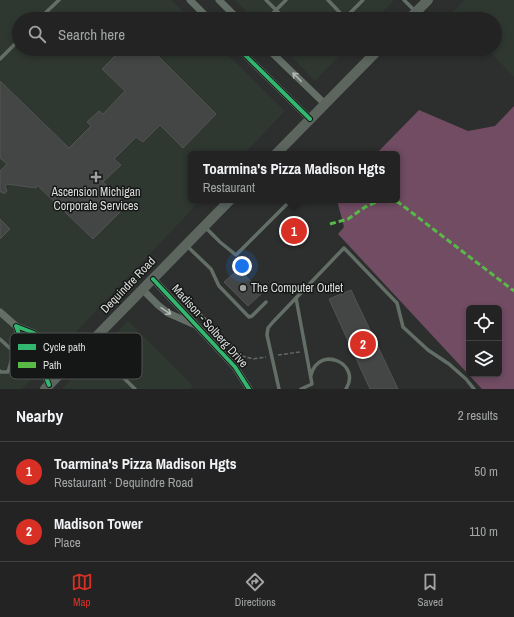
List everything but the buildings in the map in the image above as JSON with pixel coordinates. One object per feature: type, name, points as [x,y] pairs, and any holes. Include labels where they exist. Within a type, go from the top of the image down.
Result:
[{"type":"main road","points":[[415,12],[428,0]]},
{"type":"main road","points":[[279,151],[372,56]]},
{"type":"main road","name":"Dequindre Road","points":[[100,333],[227,203]]},
{"type":"main road","name":"Dequindre Road","points":[[49,388],[56,379]]},
{"type":"street","points":[[190,0],[202,12]]},
{"type":"street","points":[[218,0],[231,12]]},
{"type":"street","points":[[246,56],[310,120]]},
{"type":"street","points":[[275,56],[325,104]]},
{"type":"street","name":"Madison - Solberg Drive","points":[[153,279],[235,367],[249,389]]},
{"type":"street","name":"Madison - Solberg Drive","points":[[142,289],[168,313],[196,325]]},
{"type":"street","points":[[0,312],[16,326],[34,333]]},
{"type":"street","points":[[16,326],[19,333]]},
{"type":"lane","points":[[46,12],[59,0]]},
{"type":"lane","points":[[266,0],[276,10],[286,0]]},
{"type":"lane","points":[[328,0],[339,12]]},
{"type":"lane","points":[[351,12],[363,0]]},
{"type":"lane","points":[[404,0],[410,12]]},
{"type":"lane","points":[[0,59],[12,47]]},
{"type":"lane","points":[[204,226],[236,255],[288,203]]},
{"type":"lane","points":[[186,245],[211,269],[218,286],[249,317],[252,316],[266,302]]},
{"type":"lane","points":[[279,389],[267,336],[268,328],[344,248],[397,303],[403,327],[428,350],[449,364],[466,379],[474,389]]},
{"type":"lane","points":[[296,298],[314,389]]},
{"type":"lane","points":[[0,339],[10,348]]},
{"type":"lane","points":[[312,384],[311,373],[314,368],[318,363],[330,359],[336,360],[347,368],[349,380],[346,389]]},
{"type":"lane","points":[[0,371],[8,372],[10,365]]},
{"type":"lane","points":[[125,379],[135,389]]},
{"type":"lane","points":[[301,389],[312,384]]},
{"type":"path","points":[[175,288],[242,356],[253,359],[267,357]]},
{"type":"path","points":[[278,355],[300,352]]},
{"type":"shaded area","name":"Ascension Michigan Corporate Services","points":[[0,0],[171,0],[184,12],[12,12],[12,56],[229,56],[285,111],[247,151],[188,151],[188,203],[198,203],[75,333],[10,333],[10,379],[31,379],[22,389],[0,389]]},
{"type":"shaded area","points":[[235,0],[394,0],[383,12],[247,12]]},
{"type":"shaded area","points":[[464,0],[514,0],[514,77],[494,56],[502,56],[502,12],[453,12]]},
{"type":"shaded area","points":[[291,56],[339,56],[315,81]]},
{"type":"shaded area","points":[[514,106],[514,389],[482,389],[471,377],[502,377],[502,305],[466,305],[466,372],[338,234],[344,227],[338,203],[400,203],[400,151],[379,151],[419,110],[468,131],[495,126]]},
{"type":"shaded area","points":[[128,321],[140,333],[116,333]]},
{"type":"shaded area","points":[[142,335],[193,386],[190,389],[62,389],[72,379],[142,379]]},
{"type":"marked path","points":[[330,224],[348,219],[365,207],[374,203]]},
{"type":"marked path","points":[[399,203],[514,291]]},
{"type":"cycle path","points":[[246,56],[310,119]]},
{"type":"cycle path","points":[[153,279],[235,367],[249,389]]},
{"type":"cycle path","points":[[19,333],[16,326],[34,333]]},
{"type":"cycle path","points":[[47,379],[49,385]]},
{"type":"place","name":"Ascension Michigan Corporate Services","points":[[96,177]]},
{"type":"place","name":"Toarmina's Pizza Madison Hgts","points":[[294,231]]},
{"type":"place","name":"The Computer Outlet","points":[[243,288]]},
{"type":"place","name":"Madison Tower","points":[[363,344]]}]
